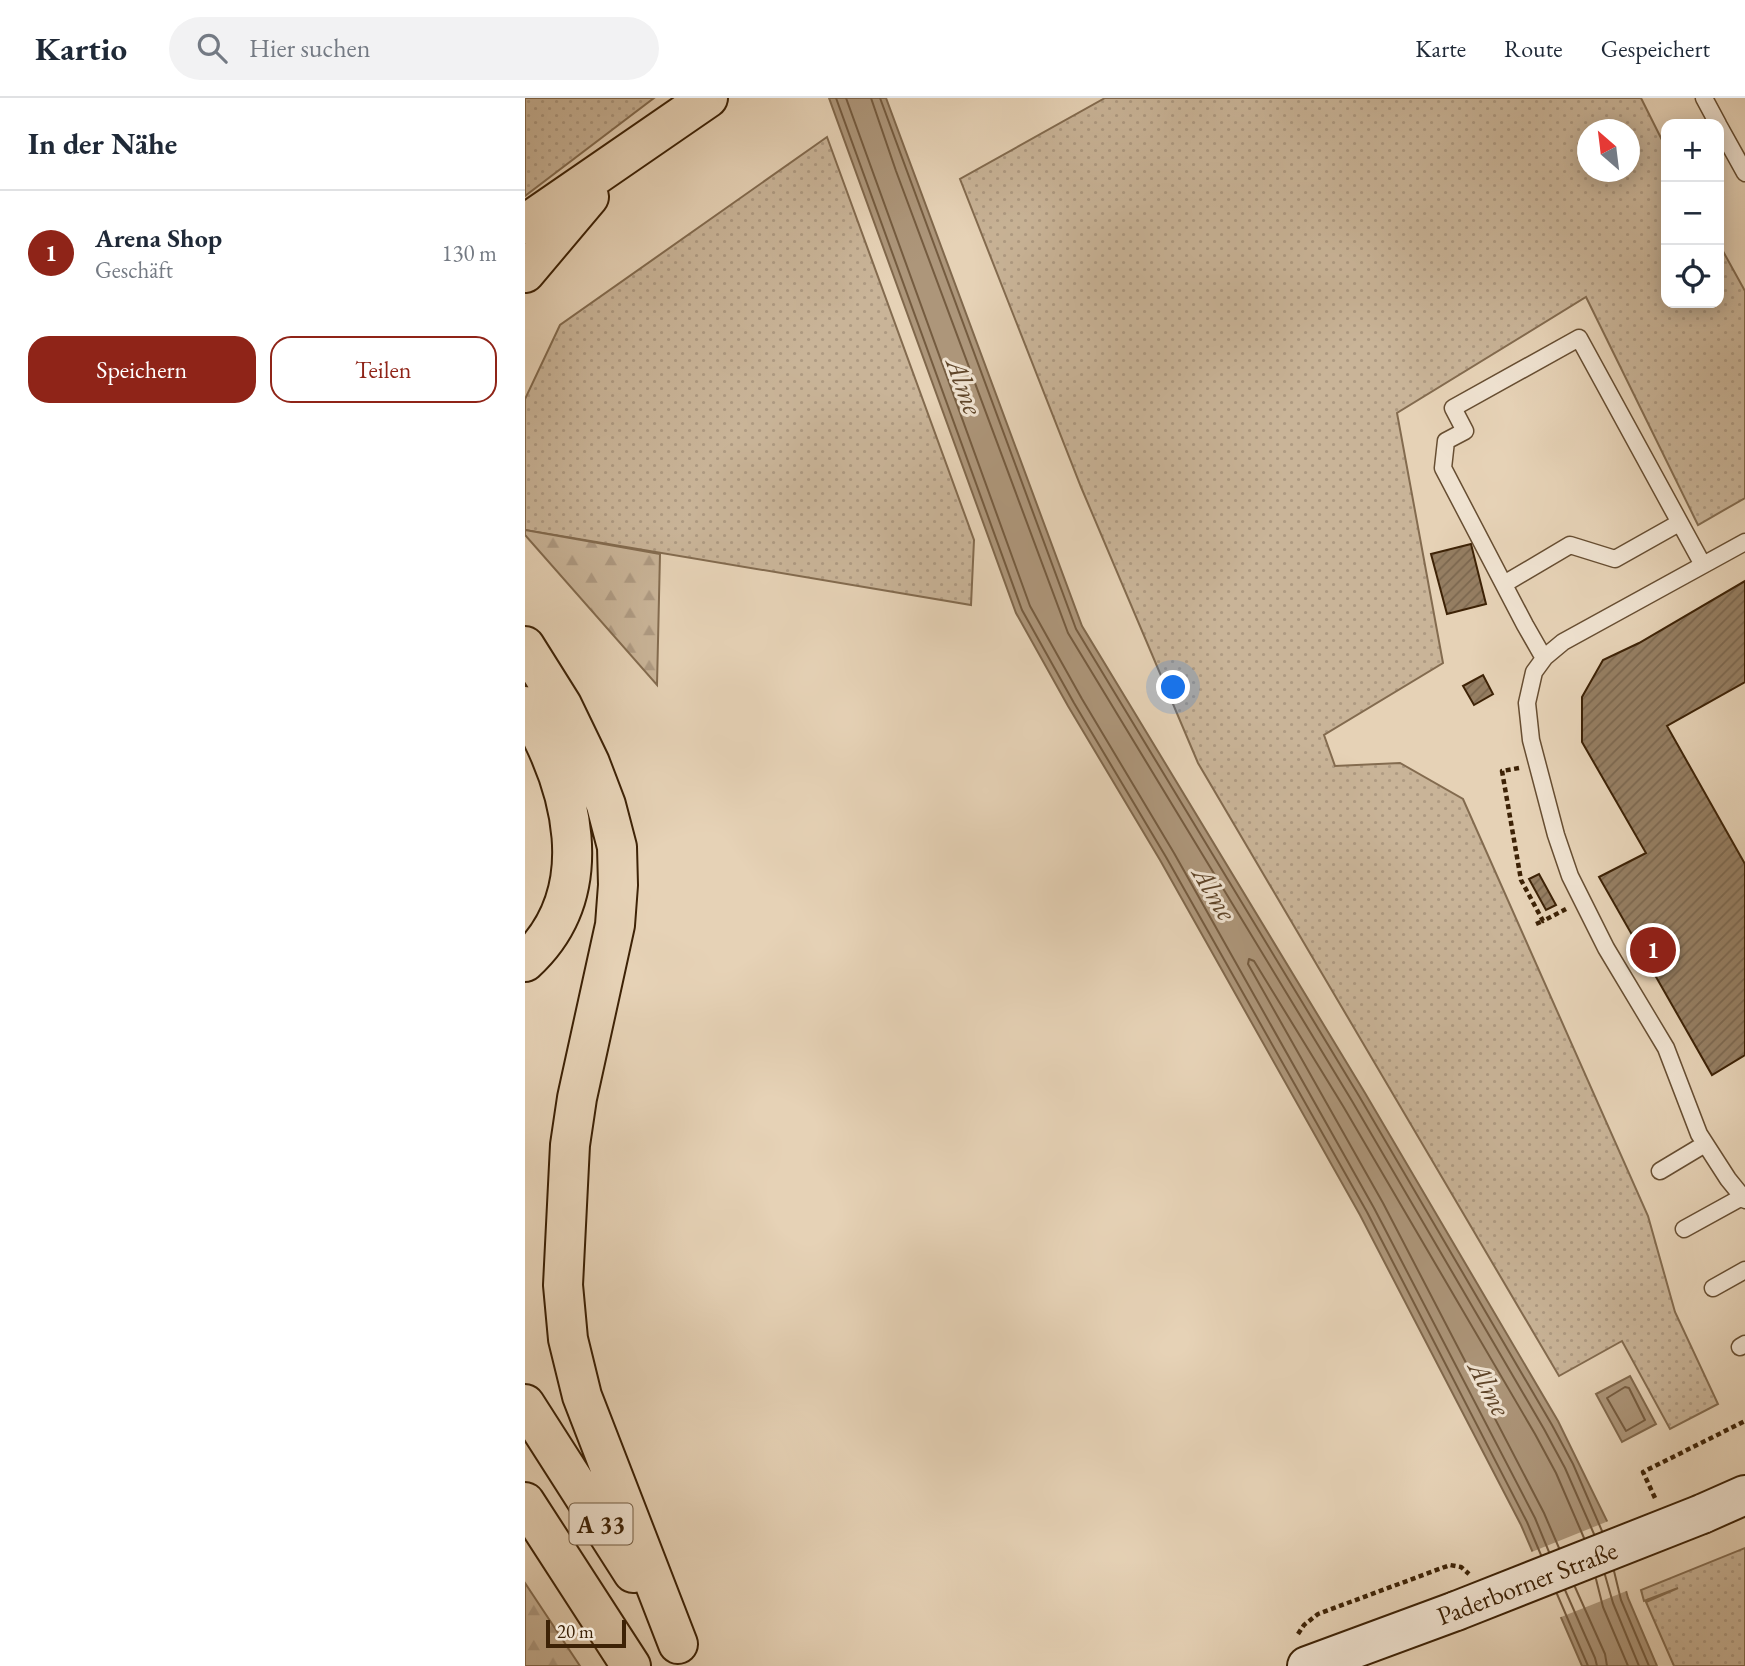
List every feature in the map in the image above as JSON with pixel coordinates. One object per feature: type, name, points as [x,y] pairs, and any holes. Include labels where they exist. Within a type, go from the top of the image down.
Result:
[{"type":"highway","points":[[531,222],[708,98]]},
{"type":"highway","points":[[525,273],[620,159]]},
{"type":"highway","points":[[525,646],[562,705],[590,763],[606,805],[617,847],[615,925],[577,1098],[570,1145],[563,1284],[568,1339],[582,1396],[685,1655]]},
{"type":"highway","points":[[525,706],[551,755],[565,795],[572,851],[564,907],[547,939],[525,962]]},
{"type":"highway","name":"A 33","points":[[525,1404],[685,1655]]},
{"type":"highway","name":"A 33","points":[[525,1502],[631,1666]]},
{"type":"street","name":"Paderborner Straße","points":[[1307,1666],[1456,1611],[1745,1495]]},
{"type":"lane","points":[[1703,98],[1715,119]]},
{"type":"lane","points":[[1724,136],[1745,173]]},
{"type":"lane","points":[[1545,657],[1443,468],[1446,441],[1465,431],[1453,408],[1579,338],[1703,565]]},
{"type":"lane","points":[[1504,584],[1570,545],[1615,559],[1679,523]]},
{"type":"lane","points":[[1684,1229],[1744,1198],[1728,1179],[1699,1134],[1666,1048],[1606,948],[1570,876],[1537,765],[1527,703],[1534,672],[1545,657],[1563,642],[1745,542]]},
{"type":"lane","points":[[1660,1171],[1705,1144]]},
{"type":"lane","points":[[1713,1288],[1745,1270]]},
{"type":"path","points":[[1537,765],[1502,771],[1521,880],[1543,921]]},
{"type":"path","points":[[1536,924],[1582,901]]},
{"type":"path","points":[[1659,1506],[1643,1472],[1745,1421]]},
{"type":"green space","points":[[525,98],[654,98],[525,196]]},
{"type":"green space","points":[[1105,98],[1641,98],[1661,138],[1661,308],[1724,308],[1724,253],[1745,291],[1745,498],[1698,525],[1586,297],[1397,413],[1443,663],[1324,735],[1335,766],[1400,763],[1463,799],[1648,1216],[1675,1312],[1718,1404],[1670,1429],[1622,1341],[1559,1376],[1198,763],[1081,487],[960,179]]},
{"type":"green space","points":[[827,137],[974,540],[971,605],[525,530],[525,399],[560,325]]},
{"type":"green space","points":[[525,530],[660,554],[657,685],[525,535]]},
{"type":"green space","points":[[1745,1548],[1745,1666],[1674,1666],[1646,1602],[1678,1588],[1644,1601],[1641,1590]]},
{"type":"green space","points":[[525,1583],[580,1666],[525,1666]]},
{"type":"water","name":"Alme","points":[[829,98],[886,98],[1082,626],[1365,1093],[1558,1421],[1607,1521],[1628,1598],[1657,1666],[1582,1666],[1521,1525],[1360,1215],[1160,860],[1016,613]]},
{"type":"water","points":[[1630,1376],[1656,1424],[1622,1442],[1596,1394]]},
{"type":"pier","points":[[1611,1520],[1629,1590],[1556,1619],[1529,1553]]},
{"type":"building","points":[[1471,544],[1486,604],[1447,614],[1431,554]]},
{"type":"building","points":[[1745,581],[1745,682],[1667,726],[1745,864],[1745,1055],[1712,1075],[1599,877],[1646,853],[1582,742],[1582,697],[1603,660],[1639,643]]},
{"type":"building","points":[[1483,675],[1493,694],[1474,705],[1463,686]]},
{"type":"building","points":[[1539,874],[1556,905],[1546,910],[1529,879]]},
{"type":"place","name":"Arena Shop","points":[[1653,950]]}]
